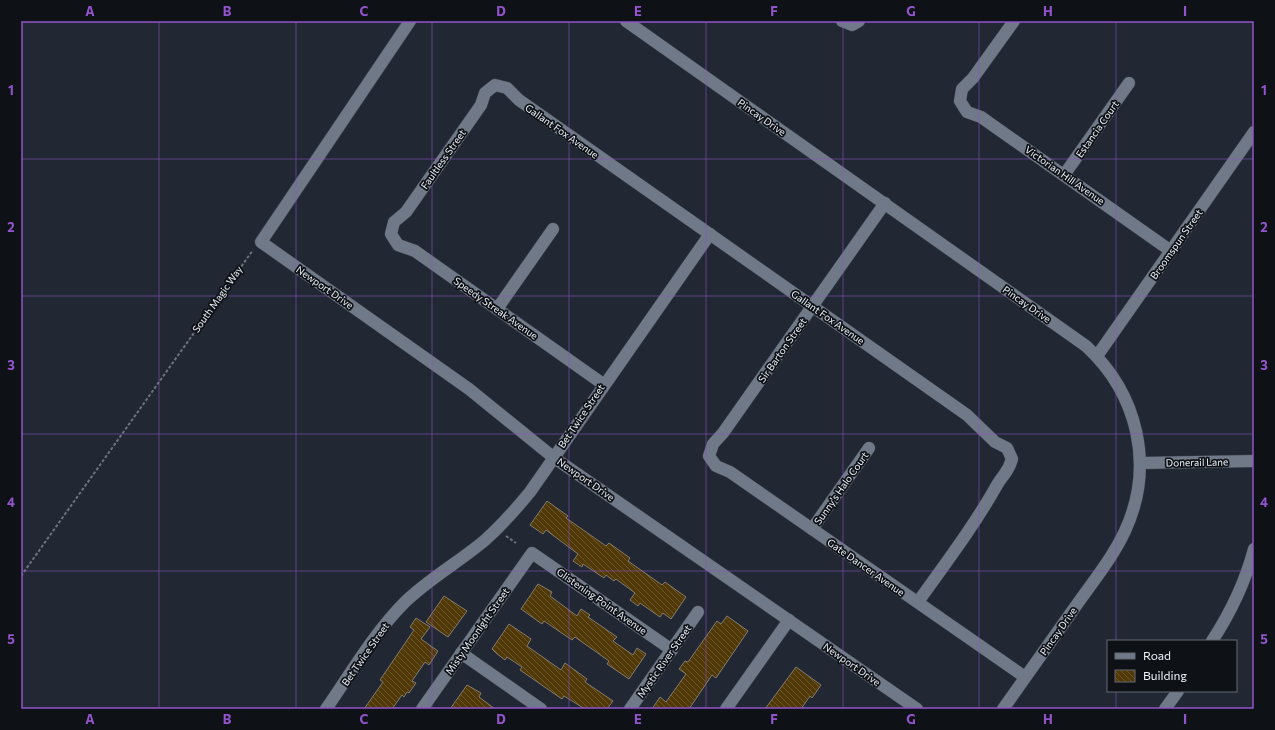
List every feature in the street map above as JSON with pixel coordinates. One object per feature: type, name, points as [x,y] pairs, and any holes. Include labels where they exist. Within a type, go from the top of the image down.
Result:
[{"type":"street","points":[[260,242],[410,21]]},
{"type":"street","name":"Pincay Drive","points":[[626,21],[1065,330],[1097,356],[1111,373],[1123,394],[1132,416],[1141,463],[1136,500],[1124,532],[1102,568],[1003,709]]},
{"type":"street","name":"Victorian Hill Avenue","points":[[1014,21],[973,78],[962,89],[960,101],[967,112],[981,117],[1171,251]]},
{"type":"street","name":"Estancia Court","points":[[1064,175],[1129,83]]},
{"type":"street","name":"Faultless Street","points":[[391,234],[394,222],[406,212],[481,105],[485,93],[495,85]]},
{"type":"street","name":"Gallant Fox Avenue","points":[[495,85],[507,88],[519,100],[967,415],[995,442],[1007,448],[1012,459],[1009,471],[1000,480],[982,510],[918,602]]},
{"type":"street","name":"Broomspun Street","points":[[1097,356],[1254,132]]},
{"type":"street","name":"Sir Barton Street","points":[[709,456],[713,444],[724,433],[885,203]]},
{"type":"street","points":[[497,309],[553,229]]},
{"type":"street","name":"Speedy Streak Avenue","points":[[391,234],[398,245],[415,251],[603,384]]},
{"type":"street","name":"Bet Twice Street","points":[[326,709],[376,637],[404,603],[436,575],[484,541],[498,528],[530,492],[603,384],[710,234]]},
{"type":"street","name":"Newport Drive","points":[[260,242],[469,389],[553,457],[917,709]]},
{"type":"street","name":"Sunny's Halo Court","points":[[812,529],[869,448]]},
{"type":"street","name":"Gate Dancer Avenue","points":[[709,456],[716,466],[730,472],[1025,677]]},
{"type":"street","name":"Donerail Lane","points":[[1141,463],[1254,461]]},
{"type":"street","points":[[1213,640],[1234,603],[1244,582],[1254,549]]},
{"type":"street","name":"Glistening Point Avenue","points":[[532,553],[672,650]]},
{"type":"street","name":"Misty Moonlght Street","points":[[422,709],[532,553]]},
{"type":"street","name":"Mystic River Street","points":[[630,709],[698,612]]},
{"type":"street","points":[[726,709],[789,620]]},
{"type":"street","points":[[461,653],[541,709]]},
{"type":"street","points":[[1165,709],[1177,692]]},
{"type":"path","name":"South Magic Way","points":[[21,576],[252,250],[260,242]]},
{"type":"path","points":[[505,535],[516,543]]},
{"type":"building","points":[[547,501],[568,516],[566,518],[606,546],[609,543],[630,558],[628,561],[662,585],[665,582],[686,597],[671,619],[663,613],[660,617],[640,603],[638,606],[630,600],[635,593],[616,579],[614,581],[606,575],[604,578],[583,564],[582,567],[573,561],[578,554],[546,530],[543,534],[530,525]]},
{"type":"building","points":[[538,584],[552,592],[550,596],[577,616],[581,609],[590,615],[588,617],[617,637],[613,641],[633,655],[637,648],[646,654],[629,679],[607,664],[609,661],[575,637],[572,640],[544,621],[542,624],[521,609]]},
{"type":"building","points":[[444,596],[467,611],[448,637],[426,622]]},
{"type":"building","points":[[727,616],[748,631],[716,678],[712,675],[689,709],[652,709],[660,697],[666,702],[686,674],[679,669],[685,661],[688,662],[717,621],[721,624]]},
{"type":"building","points":[[416,618],[430,627],[421,639],[438,651],[429,665],[425,662],[412,681],[416,683],[409,693],[407,692],[404,697],[402,695],[392,709],[364,709],[383,682],[380,680],[414,630],[410,627]]},
{"type":"building","points":[[509,624],[531,639],[527,646],[561,670],[565,663],[587,679],[585,682],[613,701],[607,709],[585,709],[564,696],[562,699],[520,670],[522,667],[507,657],[505,660],[496,653],[492,649]]},
{"type":"building","points":[[796,667],[821,685],[812,698],[810,696],[801,709],[765,709]]},
{"type":"building","points":[[467,685],[481,693],[479,697],[495,709],[450,709]]}]
